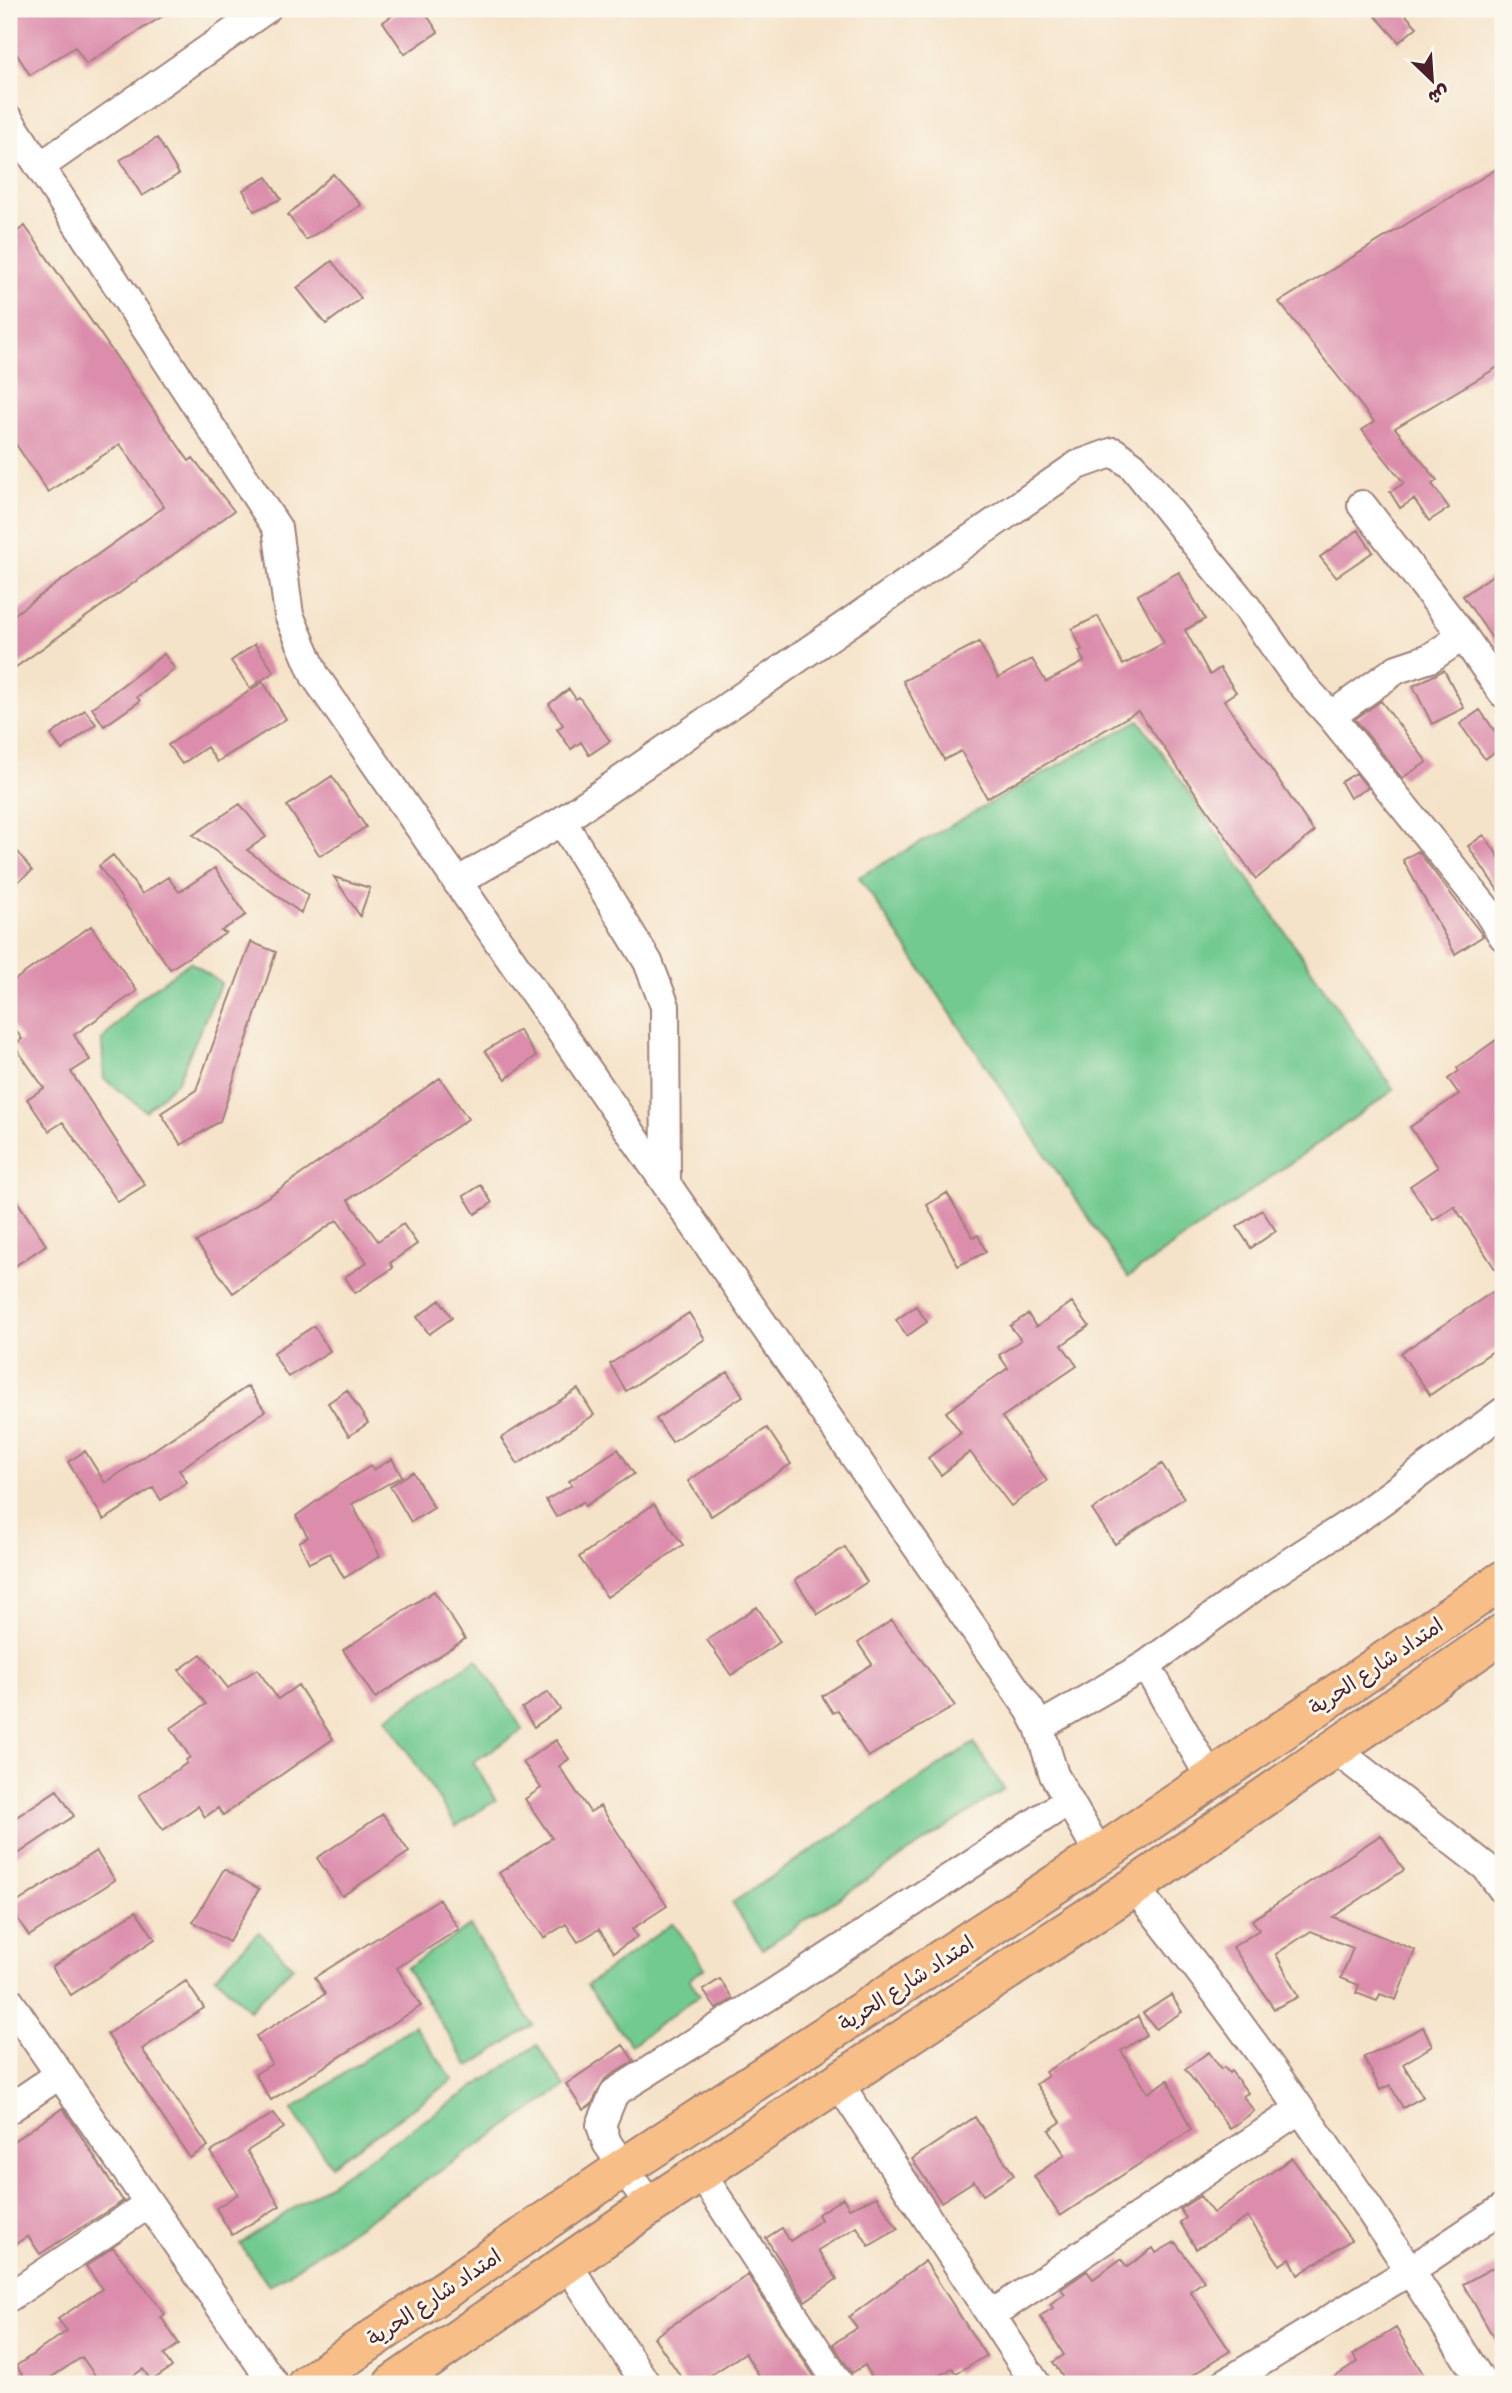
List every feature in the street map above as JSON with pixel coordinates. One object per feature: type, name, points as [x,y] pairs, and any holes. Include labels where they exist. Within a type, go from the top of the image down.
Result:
[{"type":"main road","name":"امتداد شارع الحرية","points":[[307,2384],[623,2168],[1100,1855],[1503,1580]]},
{"type":"main road","points":[[393,2384],[650,2206],[702,2175],[1134,1887],[1503,1633]]},
{"type":"street","points":[[40,166],[266,9]]},
{"type":"street","points":[[9,120],[277,528],[289,615],[311,667],[1039,1727],[1054,1775],[1100,1855]]},
{"type":"street","points":[[457,881],[562,821],[1078,465],[1114,452],[1133,466],[1248,608],[1299,681],[1495,902],[1503,936]]},
{"type":"street","points":[[1362,505],[1463,636],[1503,694]]},
{"type":"street","points":[[1331,716],[1397,669],[1430,658],[1463,636]]},
{"type":"street","points":[[562,821],[648,962],[665,1006],[666,1184]]},
{"type":"street","points":[[1039,1727],[1146,1665],[1269,1576],[1362,1516],[1503,1412]]},
{"type":"street","points":[[1146,1665],[1211,1779]]},
{"type":"street","points":[[1335,1749],[1486,1867],[1503,1890]]},
{"type":"street","points":[[650,2206],[607,2143],[601,2124],[614,2093],[786,1985],[1068,1801]]},
{"type":"street","points":[[1134,1887],[1300,2109],[1411,2270],[1483,2384]]},
{"type":"street","points":[[9,2001],[147,2205],[274,2384]]},
{"type":"street","points":[[9,2109],[60,2074]]},
{"type":"street","points":[[838,2082],[1037,2384]]},
{"type":"street","points":[[991,2315],[1300,2109]]},
{"type":"street","points":[[702,2175],[839,2384]]},
{"type":"street","points":[[9,2297],[147,2205]]},
{"type":"street","points":[[1224,2384],[1411,2270],[1503,2208]]},
{"type":"street","points":[[567,2264],[646,2384]]},
{"type":"green space","points":[[1139,720],[1394,1090],[1128,1277],[859,877]]},
{"type":"green space","points":[[190,962],[221,983],[178,1080],[146,1111],[104,1079],[102,1040],[139,999]]},
{"type":"green space","points":[[477,1659],[523,1730],[473,1762],[496,1800],[456,1826],[386,1718]]},
{"type":"green space","points":[[974,1743],[1004,1789],[762,1949],[732,1903]]},
{"type":"green space","points":[[673,1923],[705,1968],[689,1979],[700,1995],[631,2045],[587,1985]]},
{"type":"green space","points":[[470,1926],[533,2025],[469,2067],[406,1968]]},
{"type":"green space","points":[[259,1932],[293,1967],[249,2010],[215,1976]]},
{"type":"green space","points":[[414,2025],[453,2080],[331,2165],[292,2110]]},
{"type":"green space","points":[[537,2045],[565,2087],[269,2286],[240,2244]]},
{"type":"building","points":[[9,9],[174,9],[86,64],[75,47],[30,75],[9,42]]},
{"type":"building","points":[[402,9],[423,9],[438,32],[405,54],[383,22]]},
{"type":"building","points":[[1369,9],[1400,9],[1417,27],[1399,42]]},
{"type":"building","points":[[157,138],[179,174],[142,196],[120,160]]},
{"type":"building","points":[[1503,165],[1503,364],[1395,428],[1437,480],[1432,484],[1449,508],[1429,521],[1414,499],[1400,508],[1390,492],[1404,483],[1362,430],[1374,422],[1279,302]]},
{"type":"building","points":[[333,174],[361,205],[306,240],[288,215]]},
{"type":"building","points":[[267,177],[281,199],[254,211],[243,190]]},
{"type":"building","points":[[25,226],[189,461],[193,458],[234,511],[9,672],[9,618],[164,507],[120,444],[48,492],[9,434],[9,237]]},
{"type":"building","points":[[332,261],[361,298],[326,324],[297,288]]},
{"type":"building","points":[[1358,530],[1373,552],[1336,577],[1320,557]]},
{"type":"building","points":[[1503,568],[1503,654],[1463,596]]},
{"type":"building","points":[[1179,572],[1205,619],[1185,630],[1210,675],[1220,668],[1236,692],[1224,700],[1314,832],[1256,879],[1138,711],[987,798],[961,751],[944,760],[903,681],[979,642],[998,678],[1032,659],[1046,682],[1084,662],[1079,651],[1082,650],[1072,629],[1098,616],[1123,665],[1164,643],[1138,595]]},
{"type":"building","points":[[255,644],[274,672],[250,688],[231,661]]},
{"type":"building","points":[[164,654],[175,669],[137,697],[140,701],[104,726],[92,708]]},
{"type":"building","points":[[1444,670],[1464,708],[1432,724],[1413,686]]},
{"type":"building","points":[[263,682],[286,719],[217,762],[207,747],[182,764],[168,745]]},
{"type":"building","points":[[569,689],[576,699],[579,697],[610,741],[589,755],[581,742],[571,749],[557,729],[563,725],[549,704]]},
{"type":"building","points":[[1381,701],[1427,762],[1402,778],[1355,719]]},
{"type":"building","points":[[85,710],[96,724],[62,750],[51,735]]},
{"type":"building","points":[[1480,710],[1503,743],[1503,746],[1485,759],[1460,724]]},
{"type":"building","points":[[1356,773],[1368,788],[1350,798],[1341,782]]},
{"type":"building","points":[[332,776],[366,827],[320,856],[287,806]]},
{"type":"building","points":[[240,804],[266,837],[247,850],[308,895],[301,913],[193,835]]},
{"type":"building","points":[[1484,835],[1503,863],[1503,898],[1468,846]]},
{"type":"building","points":[[9,840],[32,871],[9,888]]},
{"type":"building","points":[[1418,851],[1483,936],[1455,954],[1403,860]]},
{"type":"building","points":[[113,855],[142,894],[168,877],[179,892],[215,868],[246,915],[221,931],[226,933],[170,969],[99,866]]},
{"type":"building","points":[[334,877],[370,888],[360,916]]},
{"type":"building","points":[[91,926],[137,991],[74,1035],[90,1060],[71,1072],[145,1185],[118,1202],[63,1122],[49,1131],[27,1099],[44,1088],[14,1045],[22,1039],[9,1021],[9,984]]},
{"type":"building","points":[[251,942],[276,952],[220,1121],[181,1145],[161,1113],[196,1090]]},
{"type":"building","points":[[519,1030],[536,1056],[506,1079],[485,1051]]},
{"type":"building","points":[[1503,1035],[1503,1281],[1454,1206],[1433,1220],[1410,1186],[1438,1167],[1410,1127],[1459,1094],[1448,1079],[1459,1071],[1457,1068]]},
{"type":"building","points":[[440,1078],[468,1119],[348,1200],[378,1241],[403,1224],[417,1244],[390,1263],[393,1268],[355,1293],[345,1277],[367,1262],[337,1220],[233,1293],[196,1242],[277,1191]]},
{"type":"building","points":[[481,1185],[492,1203],[475,1214],[464,1196]]},
{"type":"building","points":[[9,1189],[46,1245],[9,1270]]},
{"type":"building","points":[[947,1193],[973,1237],[978,1235],[986,1252],[958,1266],[927,1205]]},
{"type":"building","points":[[1262,1210],[1276,1231],[1251,1248],[1237,1227]]},
{"type":"building","points":[[1503,1285],[1503,1344],[1430,1395],[1401,1353]]},
{"type":"building","points":[[440,1300],[452,1318],[429,1334],[417,1317]]},
{"type":"building","points":[[1072,1302],[1089,1326],[1062,1345],[1077,1366],[1002,1417],[1047,1481],[1011,1506],[970,1452],[941,1475],[928,1458],[961,1433],[946,1412],[1008,1368],[999,1355],[1021,1340],[1010,1326],[1028,1314],[1036,1327]]},
{"type":"building","points":[[916,1306],[927,1322],[907,1336],[896,1320]]},
{"type":"building","points":[[689,1313],[705,1339],[626,1391],[610,1364]]},
{"type":"building","points":[[314,1326],[330,1351],[288,1377],[273,1353]]},
{"type":"building","points":[[728,1372],[743,1396],[672,1442],[656,1419]]},
{"type":"building","points":[[248,1386],[265,1411],[179,1470],[187,1482],[161,1500],[153,1488],[104,1520],[68,1462],[85,1451],[105,1483]]},
{"type":"building","points":[[578,1389],[594,1415],[518,1464],[501,1438]]},
{"type":"building","points":[[347,1390],[368,1423],[349,1436],[328,1403]]},
{"type":"building","points":[[767,1428],[791,1464],[711,1516],[688,1481]]},
{"type":"building","points":[[618,1449],[634,1474],[585,1506],[583,1502],[556,1517],[546,1500],[572,1485],[569,1481]]},
{"type":"building","points":[[392,1459],[402,1476],[352,1504],[380,1556],[344,1578],[330,1553],[309,1563],[299,1542],[308,1537],[296,1516],[371,1466],[373,1470]]},
{"type":"building","points":[[1162,1464],[1184,1498],[1115,1544],[1092,1510]]},
{"type":"building","points":[[413,1472],[434,1508],[411,1522],[390,1486]]},
{"type":"building","points":[[654,1504],[683,1545],[607,1597],[579,1557]]},
{"type":"building","points":[[845,1547],[867,1582],[818,1614],[795,1580]]},
{"type":"building","points":[[434,1591],[465,1639],[375,1698],[343,1650]]},
{"type":"building","points":[[757,1607],[780,1642],[731,1675],[707,1640]]},
{"type":"building","points":[[892,1620],[955,1706],[868,1757],[838,1710],[833,1713],[822,1696],[872,1664],[858,1643]]},
{"type":"building","points":[[201,1654],[228,1688],[257,1669],[278,1699],[298,1685],[333,1739],[223,1815],[218,1808],[205,1817],[198,1806],[163,1830],[139,1795],[187,1763],[186,1760],[190,1757],[171,1728],[206,1704],[179,1670]]},
{"type":"building","points":[[548,1692],[560,1709],[534,1727],[522,1708]]},
{"type":"building","points":[[556,1740],[569,1759],[559,1766],[590,1812],[600,1806],[667,1906],[632,1929],[637,1937],[614,1952],[599,1929],[578,1942],[566,1924],[544,1938],[499,1873],[552,1838],[525,1799],[541,1788],[523,1762]]},
{"type":"building","points":[[57,1790],[74,1816],[9,1860],[9,1822]]},
{"type":"building","points":[[383,1814],[409,1852],[342,1896],[317,1858]]},
{"type":"building","points":[[1381,1835],[1404,1870],[1333,1917],[1415,1950],[1396,2000],[1380,1994],[1377,2001],[1356,1993],[1359,1985],[1341,1978],[1353,1948],[1311,1931],[1276,1954],[1298,1997],[1274,2009],[1233,1947],[1259,1930],[1252,1920]]},
{"type":"building","points":[[96,1851],[115,1880],[29,1936],[10,1907]]},
{"type":"building","points":[[224,1869],[259,1889],[229,1942],[193,1922]]},
{"type":"building","points":[[439,1899],[459,1929],[397,1968],[421,2006],[271,2100],[255,2074],[272,2064],[256,2036],[325,1994],[315,1977]]},
{"type":"building","points":[[136,1911],[155,1939],[71,1995],[52,1967]]},
{"type":"building","points":[[720,1979],[733,1999],[716,2009],[703,1990]]},
{"type":"building","points":[[186,1981],[204,2008],[142,2049],[208,2146],[190,2158],[107,2034]]},
{"type":"building","points":[[1171,1995],[1182,2012],[1156,2029],[1143,2013]]},
{"type":"building","points":[[1138,2016],[1146,2035],[1121,2051],[1148,2093],[1168,2080],[1191,2130],[1060,2216],[1034,2176],[1065,2155],[1049,2130],[1061,2122],[1036,2084],[1048,2076],[1045,2072]]},
{"type":"building","points":[[1423,2027],[1432,2046],[1403,2064],[1423,2097],[1403,2108],[1390,2085],[1380,2090],[1364,2057]]},
{"type":"building","points":[[623,2045],[634,2061],[605,2079],[591,2105],[583,2110],[566,2084]]},
{"type":"building","points":[[1209,2052],[1221,2069],[1224,2067],[1229,2073],[1231,2071],[1248,2093],[1243,2096],[1254,2111],[1230,2129],[1185,2069]]},
{"type":"building","points":[[63,2108],[123,2201],[40,2254],[28,2236],[9,2248],[9,2144]]},
{"type":"building","points":[[274,2113],[284,2128],[247,2151],[280,2206],[232,2235],[216,2208],[238,2194],[211,2152]]},
{"type":"building","points":[[975,2117],[1014,2175],[983,2195],[974,2181],[941,2202],[912,2159]]},
{"type":"building","points":[[1292,2158],[1351,2240],[1298,2275],[1290,2258],[1280,2265],[1248,2217],[1196,2249],[1180,2222],[1186,2218],[1180,2209],[1200,2196],[1213,2213]]},
{"type":"building","points":[[877,2197],[898,2229],[869,2246],[857,2227],[818,2250],[837,2279],[805,2301],[766,2238],[782,2228],[790,2241],[821,2220],[818,2214],[843,2198],[849,2208]]},
{"type":"building","points":[[1175,2242],[1204,2281],[1190,2291],[1230,2351],[1178,2384],[1068,2384],[1053,2362],[1064,2355],[1040,2316],[1053,2308],[1050,2304],[1065,2294],[1061,2289],[1087,2271],[1093,2279],[1121,2259],[1127,2267],[1153,2248],[1156,2253]]},
{"type":"building","points":[[113,2247],[165,2314],[161,2317],[179,2344],[164,2355],[172,2367],[151,2381],[143,2369],[122,2384],[101,2384],[82,2357],[41,2384],[29,2384],[16,2366],[67,2331],[58,2319],[102,2289],[86,2266]]},
{"type":"building","points":[[925,2261],[986,2356],[956,2373],[952,2368],[927,2384],[875,2384],[865,2365],[852,2373],[833,2344],[857,2328],[849,2317]]},
{"type":"building","points":[[1503,2262],[1503,2354],[1463,2284]]},
{"type":"building","points":[[748,2275],[819,2384],[764,2384],[745,2353],[697,2384],[686,2384],[654,2337]]},
{"type":"building","points":[[1396,2328],[1429,2384],[1324,2384],[1358,2362],[1353,2355]]}]
